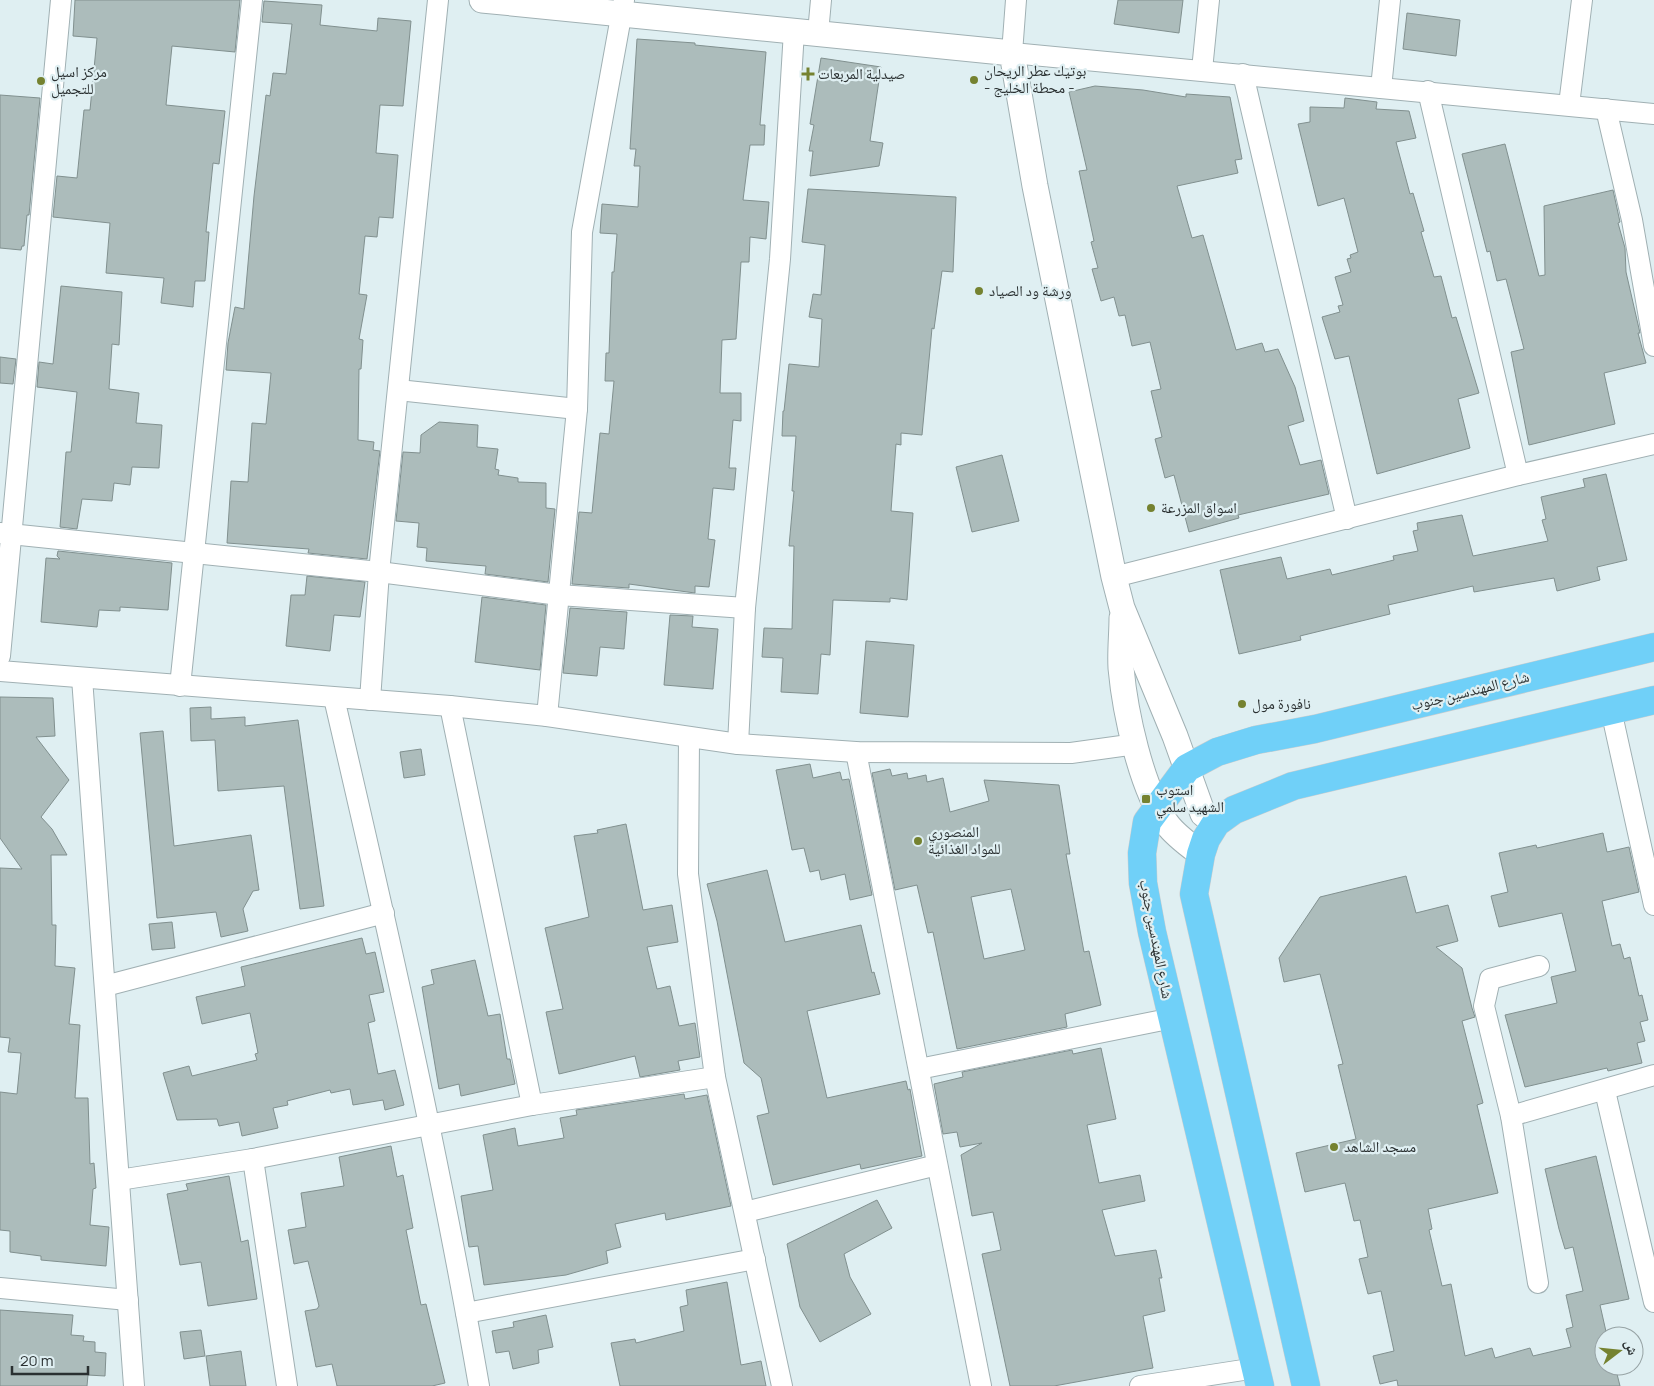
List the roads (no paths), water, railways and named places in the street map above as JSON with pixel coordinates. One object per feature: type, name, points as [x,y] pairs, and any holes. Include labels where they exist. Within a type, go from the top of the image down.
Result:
[{"type":"highway","name":"شارع المهندسين جنوب","points":[[1258,1377],[1143,884],[1142,853],[1147,822],[1187,768],[1217,752],[1256,740],[1315,729],[1654,647]]},
{"type":"highway","points":[[1306,1386],[1194,894],[1201,854],[1206,840],[1216,823],[1234,810],[1293,786],[1654,700]]},
{"type":"street","points":[[0,656],[6,534],[61,0]]},
{"type":"street","points":[[180,686],[252,0]]},
{"type":"street","points":[[370,700],[379,572],[438,0]]},
{"type":"street","points":[[482,0],[624,7],[794,31],[1654,114]]},
{"type":"street","points":[[818,33],[821,0]]},
{"type":"street","points":[[1016,0],[1012,53],[1035,186],[1114,577],[1122,608],[1187,768],[1203,814],[1216,823]]},
{"type":"street","points":[[1202,70],[1209,0]]},
{"type":"street","points":[[1381,88],[1390,0]]},
{"type":"street","points":[[1568,105],[1582,0]]},
{"type":"street","points":[[547,716],[576,409],[582,232],[624,7]]},
{"type":"street","points":[[738,744],[745,608],[780,259],[794,31]]},
{"type":"street","points":[[1243,74],[1347,519]]},
{"type":"street","points":[[1428,91],[1518,475]]},
{"type":"street","points":[[1606,109],[1632,220],[1654,346]]},
{"type":"street","points":[[398,390],[576,409]]},
{"type":"street","points":[[1114,577],[1518,475],[1654,444]]},
{"type":"street","points":[[6,534],[379,572],[558,594],[745,608]]},
{"type":"street","points":[[1122,608],[1121,666],[1126,702],[1136,744],[1157,806],[1167,824],[1182,840],[1201,854]]},
{"type":"street","points":[[0,671],[450,706],[547,716],[738,744],[856,752],[1071,753],[1136,744]]},
{"type":"street","points":[[82,678],[134,1386]]},
{"type":"street","points":[[334,698],[384,913],[466,1312],[479,1386]]},
{"type":"street","points":[[450,706],[532,1105]]},
{"type":"street","points":[[1611,710],[1654,905]]},
{"type":"street","points":[[689,738],[688,874],[714,1078],[756,1258],[782,1386]]},
{"type":"street","points":[[856,752],[981,1386]]},
{"type":"street","points":[[105,986],[384,913]]},
{"type":"street","points":[[1538,1284],[1511,1116],[1484,1006],[1490,979],[1539,966]]},
{"type":"street","points":[[918,1069],[1173,1018]]},
{"type":"street","points":[[1511,1116],[1605,1091],[1654,1075]]},
{"type":"street","points":[[119,1180],[253,1159],[532,1105],[714,1078]]},
{"type":"street","points":[[1605,1091],[1654,1302]]},
{"type":"street","points":[[253,1159],[288,1386]]},
{"type":"street","points":[[745,1212],[937,1165]]},
{"type":"street","points":[[466,1312],[756,1258]]},
{"type":"street","points":[[0,1288],[128,1300]]},
{"type":"street","points":[[1140,1386],[1258,1377]]},
{"type":"place","name":"صيدلية المربعات","points":[[808,74]]},
{"type":"place","name":"بوتيك عطر الريحان - محطة الخليج -","points":[[974,80]]},
{"type":"place","name":"مركز اسيل للتجميل","points":[[41,81]]},
{"type":"place","name":"ورشة ود الصياد","points":[[979,291]]},
{"type":"place","name":"اسواق المزرعة","points":[[1151,508]]},
{"type":"place","name":"نافورة مول","points":[[1242,704]]},
{"type":"place","name":"استوب الشهيد سلمي","points":[[1146,799]]},
{"type":"place","name":"المنصوري للمواد الغذائية","points":[[918,841]]},
{"type":"place","name":"مسجد الشاهد","points":[[1334,1147]]}]
